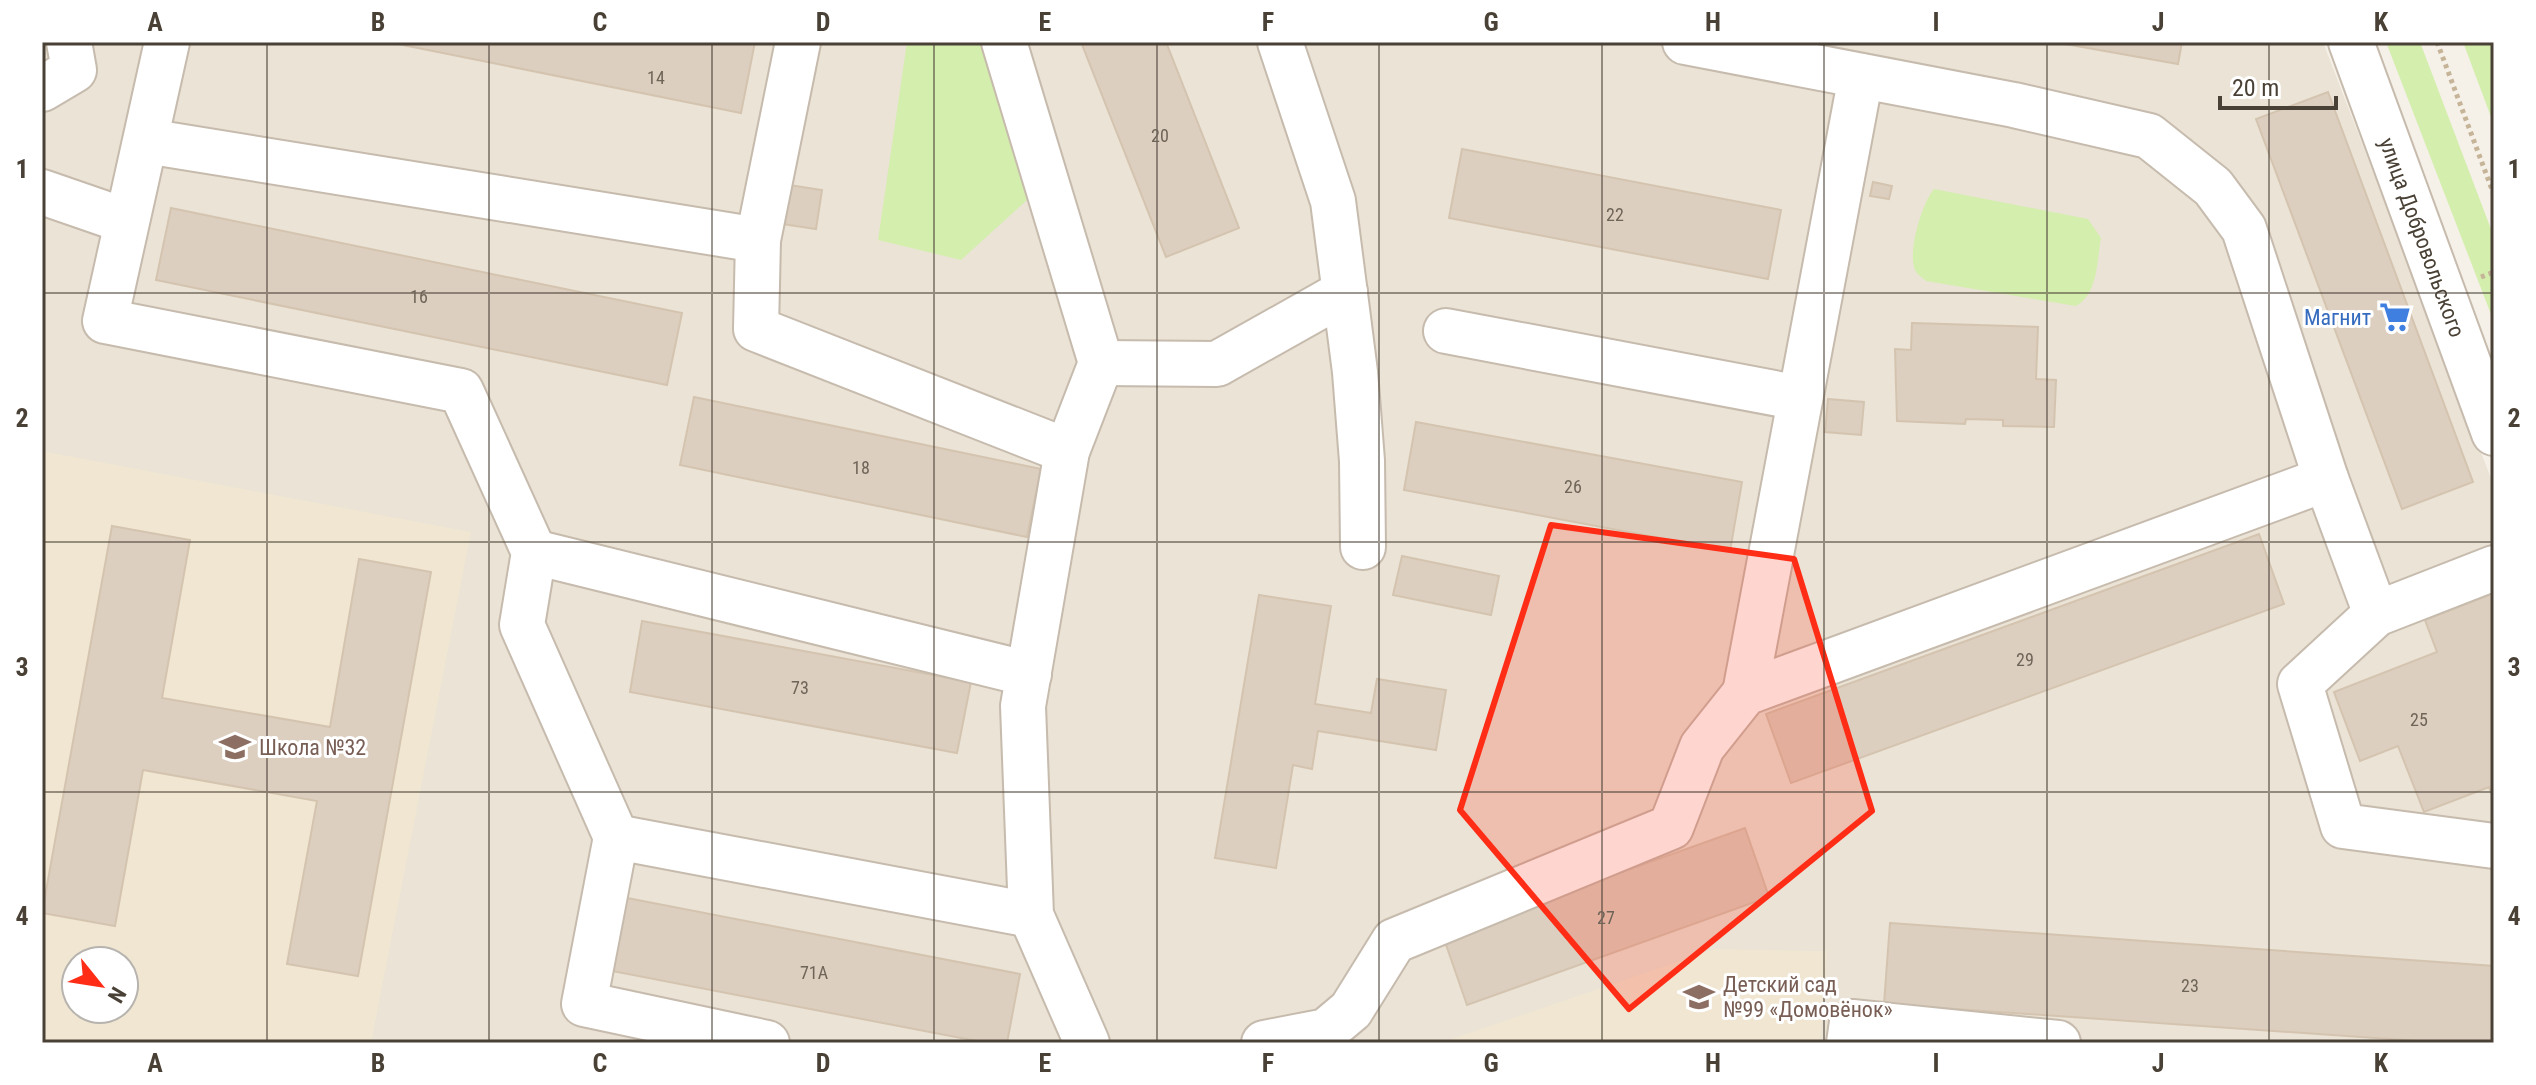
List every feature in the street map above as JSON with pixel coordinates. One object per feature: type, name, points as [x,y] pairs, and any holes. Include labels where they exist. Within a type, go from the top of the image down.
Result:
[{"type":"street","points":[[42,89],[74,70],[69,42]]},
{"type":"street","points":[[167,42],[105,321],[461,391],[534,552],[522,625],[616,837],[584,1004],[767,1043]]},
{"type":"street","points":[[798,42],[758,240],[756,329],[1067,451]]},
{"type":"street","points":[[1004,42],[1101,363],[1067,451],[1023,706],[1031,915],[1087,1043]]},
{"type":"street","points":[[1280,42],[1333,201],[1362,461],[1363,547]]},
{"type":"street","points":[[1685,42],[2014,105],[2149,136],[2213,187],[2244,229],[2326,479],[2376,614]]},
{"type":"street","name":"улица Добровольского","points":[[2351,42],[2494,433]]},
{"type":"street","points":[[1264,1043],[1326,1031],[1351,1010],[1394,941],[1671,827],[1702,747],[1745,693],[1861,76]]},
{"type":"street","points":[[146,141],[758,240]]},
{"type":"street","points":[[42,192],[126,221]]},
{"type":"street","points":[[1101,363],[1217,364],[1345,292]]},
{"type":"street","points":[[1446,331],[1800,398]]},
{"type":"street","points":[[1745,693],[2326,479]]},
{"type":"street","points":[[534,552],[1029,674]]},
{"type":"street","points":[[2494,568],[2376,614],[2300,684],[2343,826],[2494,846]]},
{"type":"street","points":[[616,837],[1031,915]]},
{"type":"street","points":[[1849,1043],[1852,1022],[2058,1043]]},
{"type":"path","points":[[2437,42],[2494,195]]},
{"type":"highlighted area","points":[[1551,525],[1794,559],[1872,811],[1629,1009],[1460,810]]},
{"type":"shaded area","points":[[42,42],[2323,42],[2494,486],[2494,1043],[42,1043]]},
{"type":"shaded area","name":"Школа №32","points":[[42,451],[471,532],[371,1043],[42,1043]]},
{"type":"shaded area","name":"Детский сад №99 «Домовёнок»","points":[[1715,949],[1827,951],[1820,1043],[1440,1043]]},
{"type":"green space","points":[[907,42],[993,42],[1027,200],[961,260],[878,240]]},
{"type":"green space","points":[[2386,42],[2420,42],[2494,237],[2494,322]]},
{"type":"green space","points":[[2463,42],[2494,42],[2494,125]]},
{"type":"green space","points":[[1934,189],[2088,219],[2101,238],[2089,293],[2076,306],[1926,281],[1916,272],[1913,264],[1914,242],[1920,217]]},
{"type":"building","points":[[388,42],[755,42],[741,113]]},
{"type":"building","points":[[1081,42],[1166,42],[1239,228],[1166,257]]},
{"type":"building","points":[[2054,42],[2182,42],[2178,64]]},
{"type":"building","points":[[2328,92],[2473,482],[2402,509],[2256,119]]},
{"type":"building","points":[[1462,149],[1781,210],[1768,279],[1449,218]]},
{"type":"building","points":[[1873,182],[1892,186],[1889,199],[1870,196]]},
{"type":"building","points":[[789,185],[822,190],[816,229],[782,224]]},
{"type":"building","points":[[171,208],[682,313],[667,385],[156,280]]},
{"type":"building","points":[[1912,323],[2038,327],[2036,379],[2056,380],[2054,427],[2003,426],[2003,420],[1966,419],[1965,424],[1897,421],[1895,349],[1911,350]]},
{"type":"building","points":[[694,397],[1041,469],[1027,537],[680,465]]},
{"type":"building","points":[[1828,399],[1864,402],[1861,435],[1825,432]]},
{"type":"building","points":[[1416,422],[1742,482],[1730,551],[1404,490]]},
{"type":"building","points":[[112,526],[190,540],[162,698],[330,727],[359,559],[431,572],[358,976],[287,964],[317,801],[143,770],[115,926],[42,913]]},
{"type":"building","points":[[2259,534],[2284,604],[1791,783],[1766,714]]},
{"type":"building","points":[[1402,556],[1499,576],[1491,615],[1393,595]]},
{"type":"building","points":[[2494,593],[2494,799],[2489,787],[2424,812],[2398,746],[2360,761],[2334,692],[2437,652],[2425,620]]},
{"type":"building","points":[[1259,595],[1331,606],[1315,704],[1371,713],[1377,679],[1446,690],[1436,750],[1318,731],[1312,769],[1293,765],[1276,868],[1215,858]]},
{"type":"building","points":[[642,621],[971,682],[957,753],[630,692]]},
{"type":"building","points":[[1745,828],[1769,897],[1467,1005],[1443,936]]},
{"type":"building","points":[[622,897],[1020,974],[1007,1043],[987,1043],[607,970]]},
{"type":"building","points":[[1890,923],[2494,966],[2494,1043],[2447,1043],[1884,1004]]},
{"type":"place","name":"Магнит","points":[[2395,317]]},
{"type":"place","name":"Школа №32","points":[[235,747]]},
{"type":"place","name":"Детский сад №99 «Домовёнок»","points":[[1699,997]]}]
